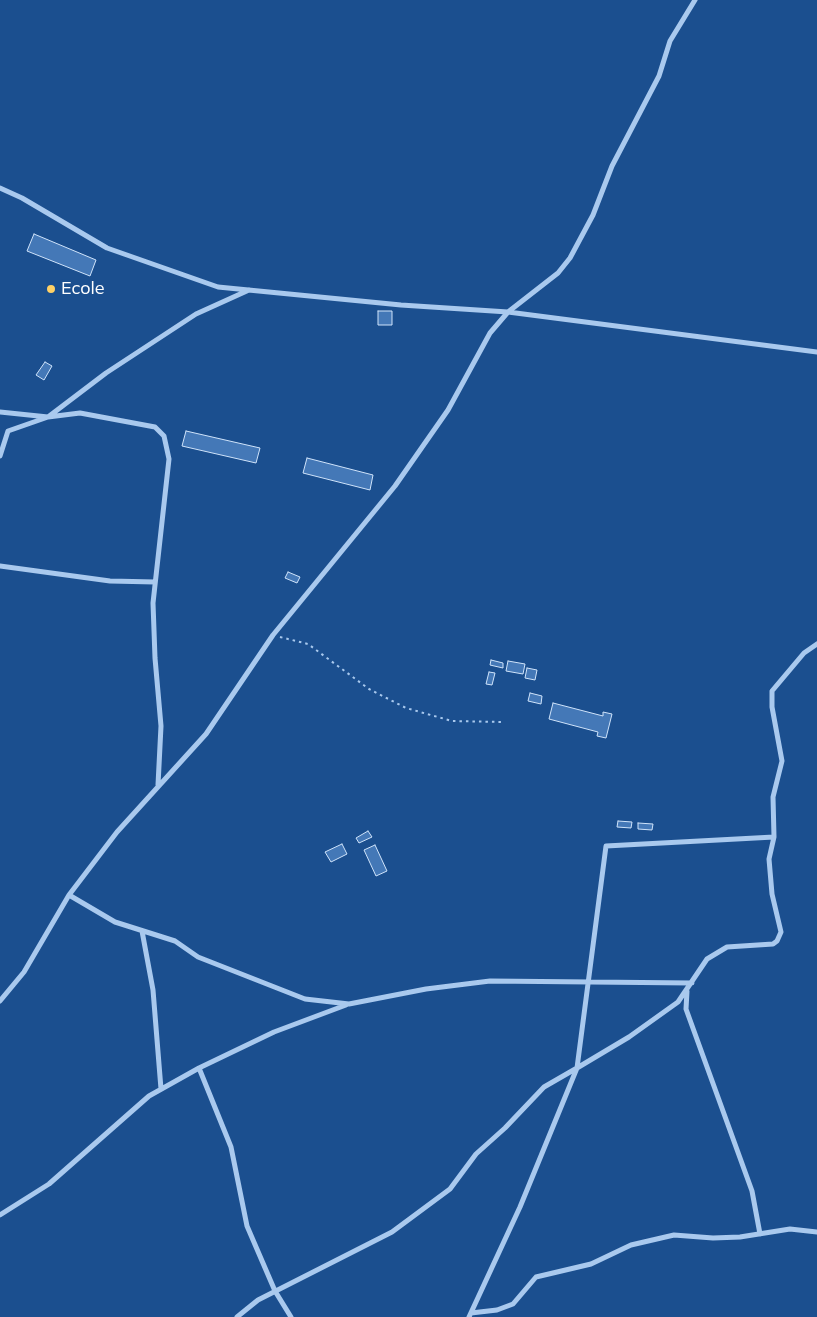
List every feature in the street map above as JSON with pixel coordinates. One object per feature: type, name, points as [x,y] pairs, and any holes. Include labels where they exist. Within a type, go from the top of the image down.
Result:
[{"type":"street","points":[[0,1001],[24,972],[69,895],[117,832],[206,734],[273,635],[395,486],[448,410],[490,333],[508,312],[558,273],[570,258],[593,215],[612,166],[659,76],[670,41],[695,0]]},
{"type":"street","points":[[0,188],[22,198],[107,248],[218,287],[508,312],[817,352]]},
{"type":"street","points":[[0,412],[48,417],[106,373],[196,314],[250,290]]},
{"type":"street","points":[[0,456],[8,431],[48,417],[80,413],[155,427],[164,436],[169,459],[155,582],[155,658],[161,726],[158,785]]},
{"type":"street","points":[[0,566],[110,581],[155,582]]},
{"type":"street","points":[[237,1317],[258,1300],[392,1232],[450,1189],[476,1154],[505,1128],[544,1087],[648,1024],[678,1002],[707,959],[727,947],[773,944],[777,941],[781,932],[772,894],[769,859],[774,837],[773,797],[782,760],[772,707],[772,692],[804,654],[817,644]]},
{"type":"street","points":[[470,1315],[520,1207],[577,1068],[590,983],[606,846],[774,837]]},
{"type":"street","points":[[69,895],[115,922],[175,941],[198,957],[305,999],[349,1004]]},
{"type":"street","points":[[142,931],[153,990],[161,1089]]},
{"type":"street","points":[[0,1215],[49,1184],[148,1096],[199,1068],[274,1032],[349,1004],[426,989],[490,981],[692,983]]},
{"type":"street","points":[[687,990],[686,1009],[752,1191],[760,1234]]},
{"type":"street","points":[[199,1068],[231,1147],[247,1226],[275,1291],[291,1317]]},
{"type":"street","points":[[470,1315],[497,1310],[513,1304],[536,1277],[592,1264],[631,1245],[674,1235],[713,1238],[790,1229],[817,1232]]},
{"type":"path","points":[[273,635],[308,644],[369,689],[406,708],[452,721],[501,722]]},
{"type":"building","points":[[34,234],[96,260],[90,276],[27,251]]},
{"type":"building","points":[[378,311],[392,311],[392,325],[378,325]]},
{"type":"building","points":[[45,362],[52,366],[44,380],[36,375]]},
{"type":"building","points":[[186,431],[260,448],[256,463],[182,446]]},
{"type":"building","points":[[307,458],[373,475],[370,490],[303,473]]},
{"type":"building","points":[[288,572],[300,577],[297,583],[285,578]]},
{"type":"building","points":[[491,660],[503,663],[503,668],[490,665]]},
{"type":"building","points":[[508,661],[525,664],[523,674],[506,671]]},
{"type":"building","points":[[527,668],[537,670],[535,680],[525,678]]},
{"type":"building","points":[[489,672],[495,673],[492,685],[486,684]]},
{"type":"building","points":[[530,693],[542,696],[541,704],[528,701]]},
{"type":"building","points":[[553,703],[603,716],[603,712],[612,714],[606,738],[597,736],[598,732],[549,719]]},
{"type":"building","points":[[618,821],[632,822],[631,828],[617,827]]},
{"type":"building","points":[[638,823],[653,824],[652,830],[638,829]]},
{"type":"building","points":[[368,831],[372,837],[359,843],[356,838]]},
{"type":"building","points":[[342,844],[347,854],[331,862],[325,852]]},
{"type":"building","points":[[375,845],[387,871],[376,876],[364,850]]},
{"type":"place","name":"Ecole","points":[[51,289]]}]
